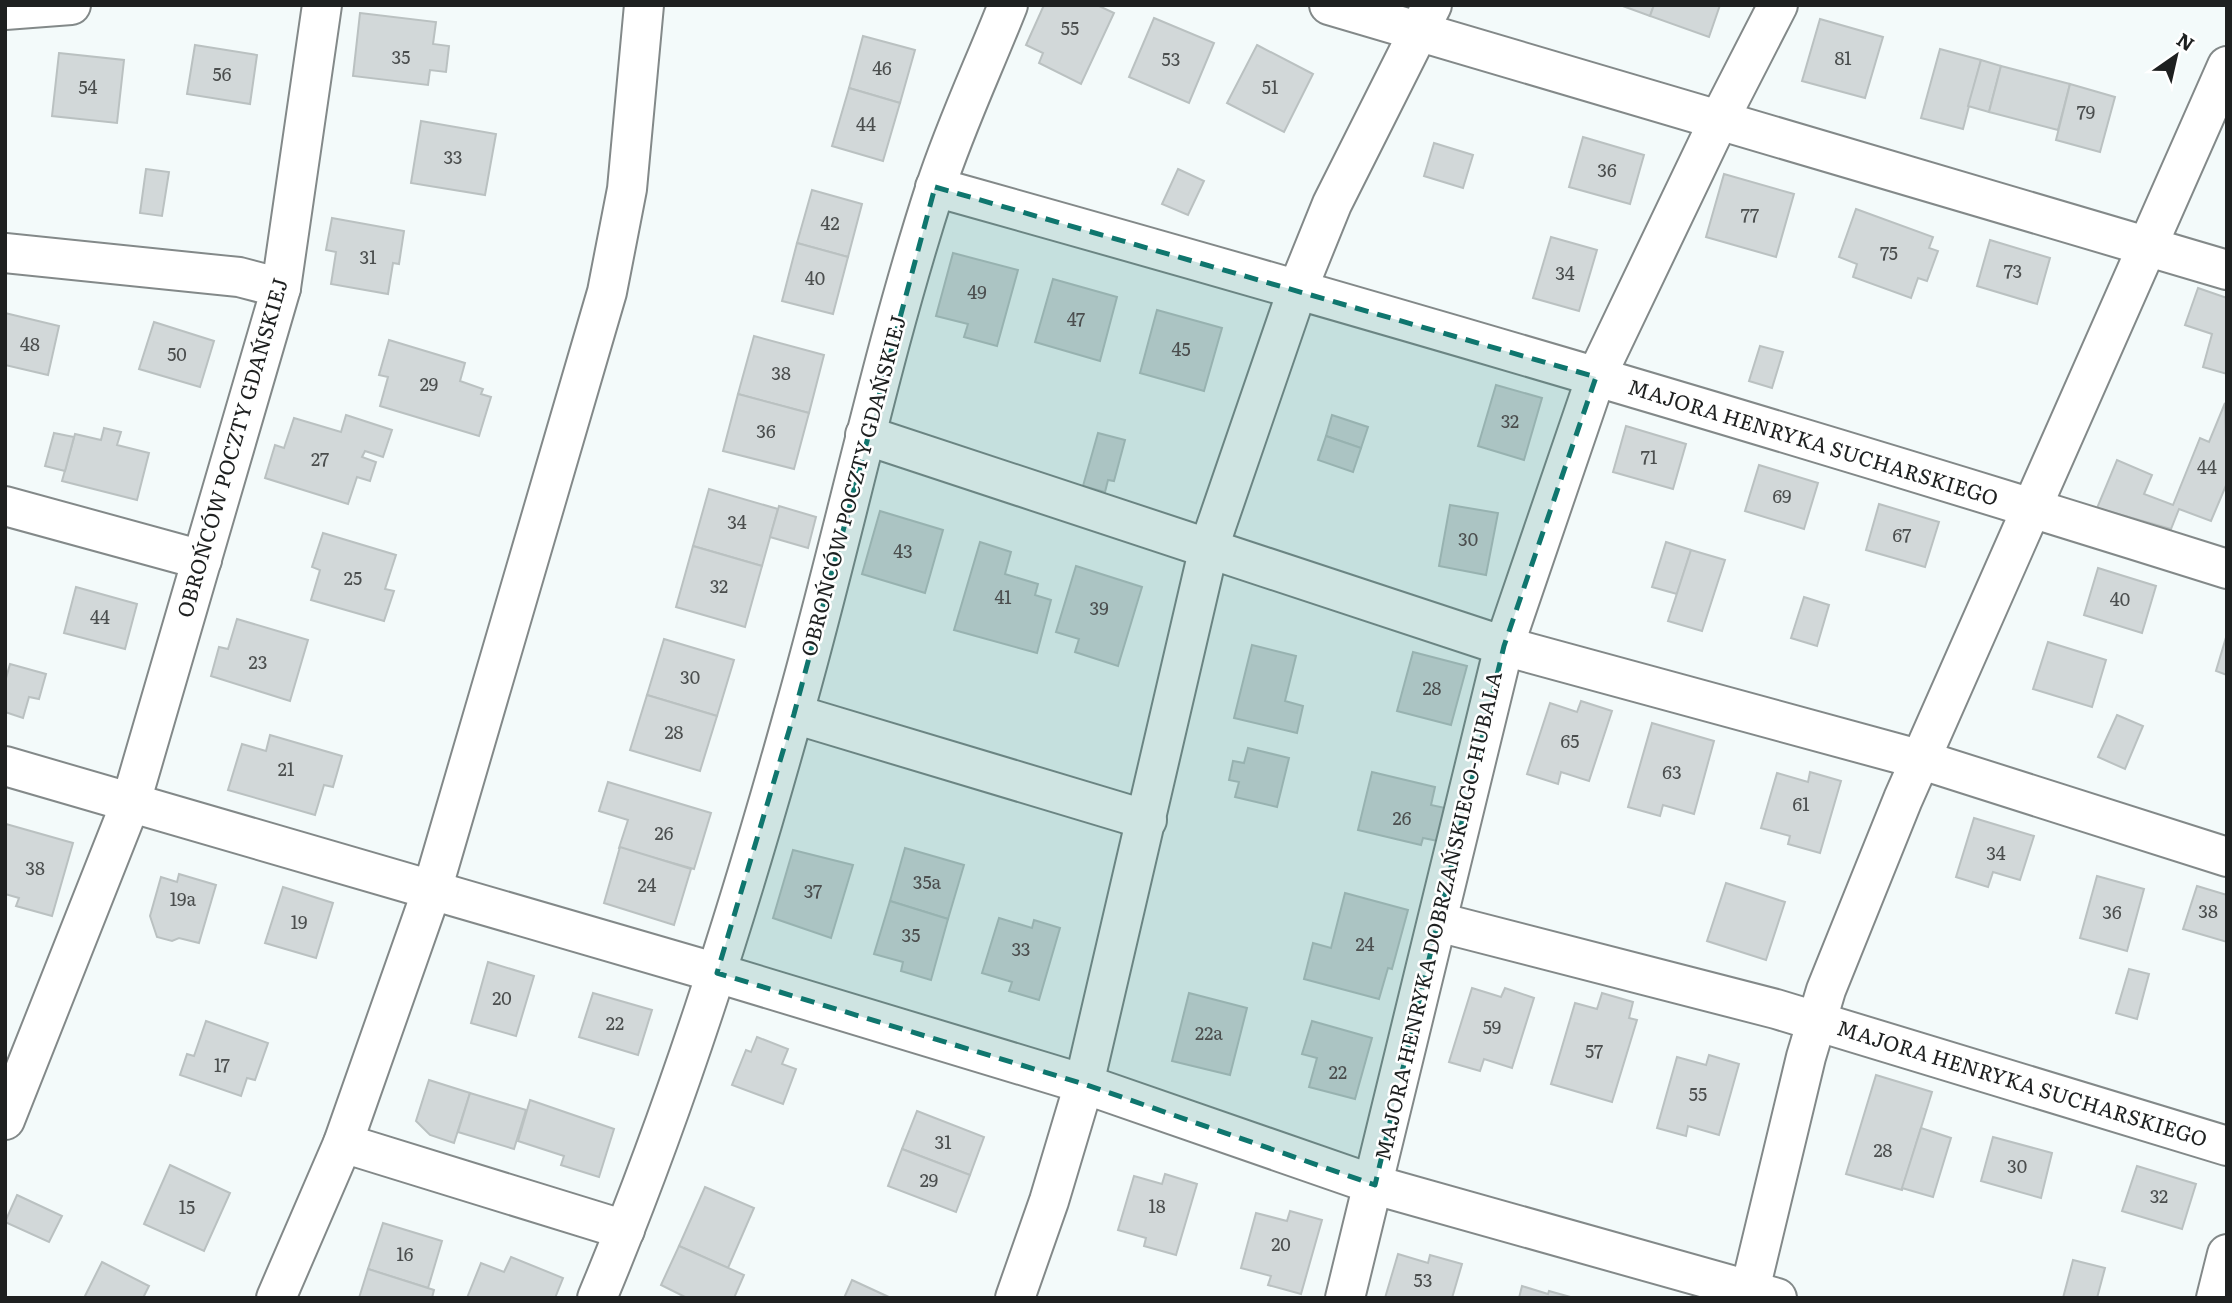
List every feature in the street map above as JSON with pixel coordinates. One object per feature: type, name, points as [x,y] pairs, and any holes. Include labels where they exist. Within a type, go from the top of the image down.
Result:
[{"type":"street","points":[[5,10],[71,5]]},
{"type":"street","name":"OBROŃCÓW POCZTY GDAŃSKIEJ","points":[[5,1120],[131,802],[281,288],[322,5]]},
{"type":"street","points":[[276,1298],[343,1143],[432,890],[607,292],[627,188],[644,5]]},
{"type":"street","name":"OBROŃCÓW POCZTY GDAŃSKIEJ","points":[[597,1298],[625,1230],[717,973],[794,714],[865,436],[935,187],[1008,5]]},
{"type":"street","points":[[1329,5],[1425,18],[1719,120],[2227,270]]},
{"type":"street","name":"MAJORA HENRYKA DOBRZAŃSKIEGO-HUBALA","points":[[1345,1298],[1375,1185],[1504,646],[1596,377],[1719,120],[1778,5]]},
{"type":"street","points":[[1015,1298],[1049,1201],[1084,1084],[1147,820],[1183,647],[1209,547],[1298,288],[1338,192],[1425,18]]},
{"type":"street","name":"MAJORA HENRYKA SUCHARSKIEGO","points":[[1375,1185],[1759,1295],[1816,1022],[1852,926],[2031,507],[2227,66]]},
{"type":"street","points":[[935,187],[1298,288],[1596,377]]},
{"type":"street","points":[[5,253],[239,277],[281,288]]},
{"type":"street","name":"MAJORA HENRYKA SUCHARSKIEGO","points":[[1596,377],[2031,507],[2227,569]]},
{"type":"street","name":"MAJORA HENRYKA DOBRZAŃSKIEGO-HUBALA","points":[[865,436],[1504,646]]},
{"type":"street","points":[[5,506],[202,560]]},
{"type":"street","points":[[1504,646],[1922,760],[2227,857]]},
{"type":"street","points":[[794,714],[1147,820]]},
{"type":"street","points":[[5,766],[717,973]]},
{"type":"street","name":"MAJORA HENRYKA SUCHARSKIEGO","points":[[1438,922],[1816,1022],[2227,1146]]},
{"type":"street","name":"MAJORA HENRYKA DOBRZAŃSKIEGO-HUBALA","points":[[717,973],[1084,1084],[1375,1185]]},
{"type":"street","points":[[343,1143],[625,1230]]},
{"type":"street","points":[[2216,1298],[2227,1254]]},
{"type":"highlighted area","points":[[935,187],[1596,377],[1504,646],[1375,1185],[1084,1084],[717,973],[794,714]]},
{"type":"building","points":[[1044,5],[1097,5],[1114,13],[1081,84],[1039,63],[1043,53],[1026,45]]},
{"type":"building","points":[[1620,5],[1654,5],[1650,16]]},
{"type":"building","points":[[1654,5],[1720,5],[1709,37],[1650,16]]},
{"type":"building","points":[[360,13],[436,22],[433,44],[449,46],[446,72],[430,70],[428,85],[353,76]]},
{"type":"building","points":[[1154,18],[1214,43],[1189,103],[1129,77]]},
{"type":"building","points":[[1820,19],[1883,37],[1865,98],[1802,81]]},
{"type":"building","points":[[863,36],[915,50],[900,103],[849,88]]},
{"type":"building","points":[[195,45],[257,55],[250,104],[187,94]]},
{"type":"building","points":[[1257,45],[1313,74],[1284,132],[1227,103]]},
{"type":"building","points":[[1940,49],[1981,60],[1963,129],[1921,118]]},
{"type":"building","points":[[59,53],[124,60],[117,123],[52,116]]},
{"type":"building","points":[[1981,60],[2001,66],[1989,112],[1968,106]]},
{"type":"building","points":[[2001,66],[2070,84],[2058,130],[1989,112]]},
{"type":"building","points":[[2070,84],[2115,97],[2100,152],[2056,140]]},
{"type":"building","points":[[849,88],[900,103],[883,161],[832,146]]},
{"type":"building","points":[[421,121],[496,134],[485,195],[411,183]]},
{"type":"building","points":[[1583,137],[1644,155],[1630,204],[1569,187]]},
{"type":"building","points":[[1434,143],[1473,155],[1463,188],[1424,176]]},
{"type":"building","points":[[146,169],[169,172],[162,216],[140,213]]},
{"type":"building","points":[[1178,169],[1204,181],[1188,215],[1162,204]]},
{"type":"building","points":[[1724,174],[1794,194],[1776,257],[1706,237]]},
{"type":"building","points":[[812,190],[862,204],[848,257],[797,243]]},
{"type":"building","points":[[1856,209],[1933,237],[1929,248],[1938,251],[1927,281],[1918,278],[1911,298],[1853,277],[1857,264],[1839,257]]},
{"type":"building","points":[[332,218],[404,231],[399,264],[393,263],[388,294],[331,284],[336,252],[326,250]]},
{"type":"building","points":[[1551,237],[1597,250],[1579,311],[1533,298]]},
{"type":"building","points":[[1990,240],[2050,258],[2037,304],[1977,286]]},
{"type":"building","points":[[797,243],[848,257],[833,314],[782,301]]},
{"type":"building","points":[[953,253],[1018,270],[997,346],[964,337],[968,324],[936,316]]},
{"type":"building","points":[[1053,279],[1117,297],[1100,361],[1035,342]]},
{"type":"building","points":[[2198,288],[2227,298],[2227,374],[2203,367],[2212,334],[2185,325]]},
{"type":"building","points":[[1157,310],[1222,328],[1204,391],[1140,373]]},
{"type":"building","points":[[5,313],[59,326],[48,375],[5,365]]},
{"type":"building","points":[[154,322],[214,341],[200,387],[139,369]]},
{"type":"building","points":[[754,336],[824,355],[809,413],[738,394]]},
{"type":"building","points":[[389,340],[465,363],[460,381],[483,389],[481,394],[491,397],[479,436],[380,406],[388,377],[379,375]]},
{"type":"building","points":[[1760,346],[1783,352],[1772,388],[1749,381]]},
{"type":"building","points":[[1496,385],[1542,398],[1524,460],[1478,446]]},
{"type":"building","points":[[738,394],[809,413],[794,469],[723,451]]},
{"type":"building","points":[[2225,403],[2227,483],[2211,521],[2179,509],[2171,529],[2097,508],[2117,460],[2152,475],[2144,494],[2173,505],[2200,438],[2209,442]]},
{"type":"building","points":[[346,415],[392,430],[383,457],[365,451],[362,457],[376,462],[370,481],[357,477],[348,504],[265,478],[275,445],[284,448],[294,418],[341,432]]},
{"type":"building","points":[[1332,415],[1368,427],[1361,448],[1326,436]]},
{"type":"building","points":[[1626,426],[1686,444],[1673,489],[1613,472]]},
{"type":"building","points":[[104,428],[121,432],[117,445],[149,453],[137,500],[62,481],[75,434],[101,440]]},
{"type":"building","points":[[54,433],[74,437],[65,471],[45,466]]},
{"type":"building","points":[[1098,433],[1125,440],[1114,481],[1108,480],[1105,492],[1083,486]]},
{"type":"building","points":[[1326,436],[1361,448],[1353,472],[1318,460]]},
{"type":"building","points":[[1759,465],[1818,483],[1804,529],[1745,511]]},
{"type":"building","points":[[709,489],[778,509],[762,566],[693,546]]},
{"type":"building","points":[[1879,504],[1939,522],[1925,567],[1866,550]]},
{"type":"building","points":[[1450,505],[1498,513],[1486,575],[1439,566]]},
{"type":"building","points":[[779,506],[816,517],[808,548],[770,537]]},
{"type":"building","points":[[880,511],[943,530],[925,593],[862,574]]},
{"type":"building","points":[[323,533],[396,555],[385,589],[394,591],[384,621],[311,600],[320,570],[312,567]]},
{"type":"building","points":[[980,542],[1011,552],[1005,574],[1038,584],[1035,595],[1051,600],[1037,653],[954,630]]},
{"type":"building","points":[[1666,542],[1691,550],[1677,594],[1652,587]]},
{"type":"building","points":[[693,546],[762,566],[745,627],[676,607]]},
{"type":"building","points":[[1691,550],[1725,560],[1702,631],[1668,621]]},
{"type":"building","points":[[1076,566],[1142,587],[1118,666],[1075,652],[1079,639],[1056,632]]},
{"type":"building","points":[[2098,568],[2156,586],[2142,633],[2084,615]]},
{"type":"building","points":[[76,587],[137,604],[125,649],[64,633]]},
{"type":"building","points":[[1804,597],[1829,605],[1817,646],[1791,638]]},
{"type":"building","points":[[237,619],[308,640],[290,701],[211,676],[219,647],[228,649]]},
{"type":"building","points":[[2227,634],[2227,675],[2216,671]]},
{"type":"building","points":[[664,639],[734,660],[717,716],[647,695]]},
{"type":"building","points":[[2048,642],[2106,660],[2092,707],[2033,689]]},
{"type":"building","points":[[1252,645],[1296,656],[1285,701],[1303,706],[1297,733],[1234,718]]},
{"type":"building","points":[[1413,652],[1467,666],[1451,725],[1397,711]]},
{"type":"building","points":[[10,664],[46,674],[39,699],[29,697],[23,718],[5,712],[5,682]]},
{"type":"building","points":[[647,695],[717,716],[700,771],[630,750]]},
{"type":"building","points":[[1581,701],[1612,711],[1589,781],[1561,772],[1558,784],[1527,774],[1550,703],[1577,712]]},
{"type":"building","points":[[2117,715],[2143,726],[2125,769],[2098,757]]},
{"type":"building","points":[[1652,723],[1714,741],[1694,814],[1663,805],[1660,816],[1628,807]]},
{"type":"building","points":[[270,735],[342,756],[333,787],[324,785],[315,815],[228,790],[242,744],[266,751]]},
{"type":"building","points":[[1248,748],[1289,758],[1277,807],[1235,797],[1239,782],[1229,780],[1233,761],[1244,763]]},
{"type":"building","points":[[1372,772],[1435,787],[1431,805],[1445,808],[1438,841],[1423,838],[1421,845],[1358,830]]},
{"type":"building","points":[[1810,772],[1841,781],[1820,853],[1788,844],[1790,836],[1761,828],[1777,773],[1808,782]]},
{"type":"building","points":[[608,782],[711,813],[694,869],[619,848],[628,820],[599,811]]},
{"type":"building","points":[[1974,818],[2034,836],[2020,880],[1993,872],[1988,887],[1956,877]]},
{"type":"building","points":[[6,824],[73,843],[52,916],[16,906],[19,898],[5,894]]},
{"type":"building","points":[[620,847],[691,869],[674,925],[604,903]]},
{"type":"building","points":[[905,848],[964,865],[948,919],[890,901]]},
{"type":"building","points":[[793,850],[853,865],[831,938],[773,918]]},
{"type":"building","points":[[179,874],[216,885],[199,943],[179,938],[172,941],[157,937],[150,916],[161,877],[177,882]]},
{"type":"building","points":[[2097,876],[2144,889],[2127,951],[2080,938]]},
{"type":"building","points":[[1726,883],[1785,902],[1766,960],[1707,941]]},
{"type":"building","points":[[2197,886],[2227,895],[2227,942],[2183,929]]},
{"type":"building","points":[[283,887],[333,903],[316,958],[265,943]]},
{"type":"building","points":[[1345,893],[1408,910],[1392,969],[1388,968],[1379,999],[1304,979],[1313,943],[1331,948]]},
{"type":"building","points":[[890,901],[948,919],[931,980],[901,971],[903,962],[874,954]]},
{"type":"building","points":[[999,918],[1032,928],[1034,920],[1060,928],[1039,1000],[1009,991],[1012,982],[982,973]]},
{"type":"building","points":[[488,962],[534,976],[516,1036],[471,1023]]},
{"type":"building","points":[[2129,969],[2149,974],[2137,1019],[2116,1013]]},
{"type":"building","points":[[1472,988],[1501,997],[1505,988],[1534,998],[1512,1068],[1484,1059],[1480,1071],[1449,1062]]},
{"type":"building","points":[[593,993],[652,1010],[638,1055],[579,1037]]},
{"type":"building","points":[[1189,993],[1247,1008],[1230,1075],[1172,1061]]},
{"type":"building","points":[[1602,993],[1633,1002],[1629,1018],[1637,1020],[1612,1102],[1551,1084],[1575,1003],[1597,1009]]},
{"type":"building","points":[[206,1021],[268,1043],[255,1080],[247,1078],[241,1096],[180,1075],[187,1054],[194,1056]]},
{"type":"building","points":[[1312,1021],[1372,1038],[1355,1099],[1309,1087],[1317,1058],[1302,1054]]},
{"type":"building","points":[[757,1037],[788,1049],[782,1064],[796,1069],[783,1104],[732,1085],[746,1050],[751,1052]]},
{"type":"building","points":[[1709,1055],[1739,1064],[1719,1135],[1688,1126],[1686,1136],[1657,1128],[1677,1057],[1706,1065]]},
{"type":"building","points":[[1876,1075],[1932,1092],[1902,1190],[1846,1174]]},
{"type":"building","points":[[429,1080],[470,1093],[454,1143],[430,1135],[416,1121]]},
{"type":"building","points":[[470,1093],[526,1110],[514,1149],[458,1132]]},
{"type":"building","points":[[530,1100],[614,1129],[599,1177],[561,1165],[564,1156],[518,1141]]},
{"type":"building","points":[[917,1111],[984,1137],[970,1175],[902,1149]]},
{"type":"building","points":[[1921,1128],[1951,1138],[1933,1197],[1902,1188]]},
{"type":"building","points":[[1993,1137],[2052,1153],[2041,1198],[1981,1181]]},
{"type":"building","points":[[902,1149],[970,1175],[956,1212],[888,1186]]},
{"type":"building","points":[[170,1165],[230,1193],[204,1251],[144,1224]]},
{"type":"building","points":[[2137,1166],[2196,1184],[2182,1229],[2122,1211]]},
{"type":"building","points":[[1165,1174],[1197,1184],[1176,1255],[1144,1246],[1146,1238],[1118,1230],[1134,1176],[1162,1184]]},
{"type":"building","points":[[705,1187],[754,1208],[728,1268],[679,1246]]},
{"type":"building","points":[[17,1195],[62,1216],[49,1242],[5,1222]]},
{"type":"building","points":[[1290,1211],[1322,1220],[1301,1294],[1268,1285],[1271,1276],[1241,1268],[1256,1213],[1287,1221]]},
{"type":"building","points":[[383,1223],[442,1241],[428,1288],[368,1269]]},
{"type":"building","points":[[679,1246],[744,1275],[734,1298],[687,1298],[661,1285]]},
{"type":"building","points":[[1398,1254],[1428,1263],[1430,1255],[1462,1264],[1452,1298],[1385,1298]]},
{"type":"building","points":[[511,1257],[563,1278],[555,1298],[467,1298],[481,1263],[504,1272]]},
{"type":"building","points":[[2073,1260],[2105,1268],[2097,1298],[2063,1298]]},
{"type":"building","points":[[102,1262],[149,1286],[143,1298],[84,1298]]},
{"type":"building","points":[[368,1269],[434,1290],[432,1298],[359,1298]]},
{"type":"building","points":[[852,1280],[891,1298],[844,1298]]},
{"type":"building","points":[[1522,1286],[1548,1294],[1549,1291],[1574,1298],[1519,1298]]}]
